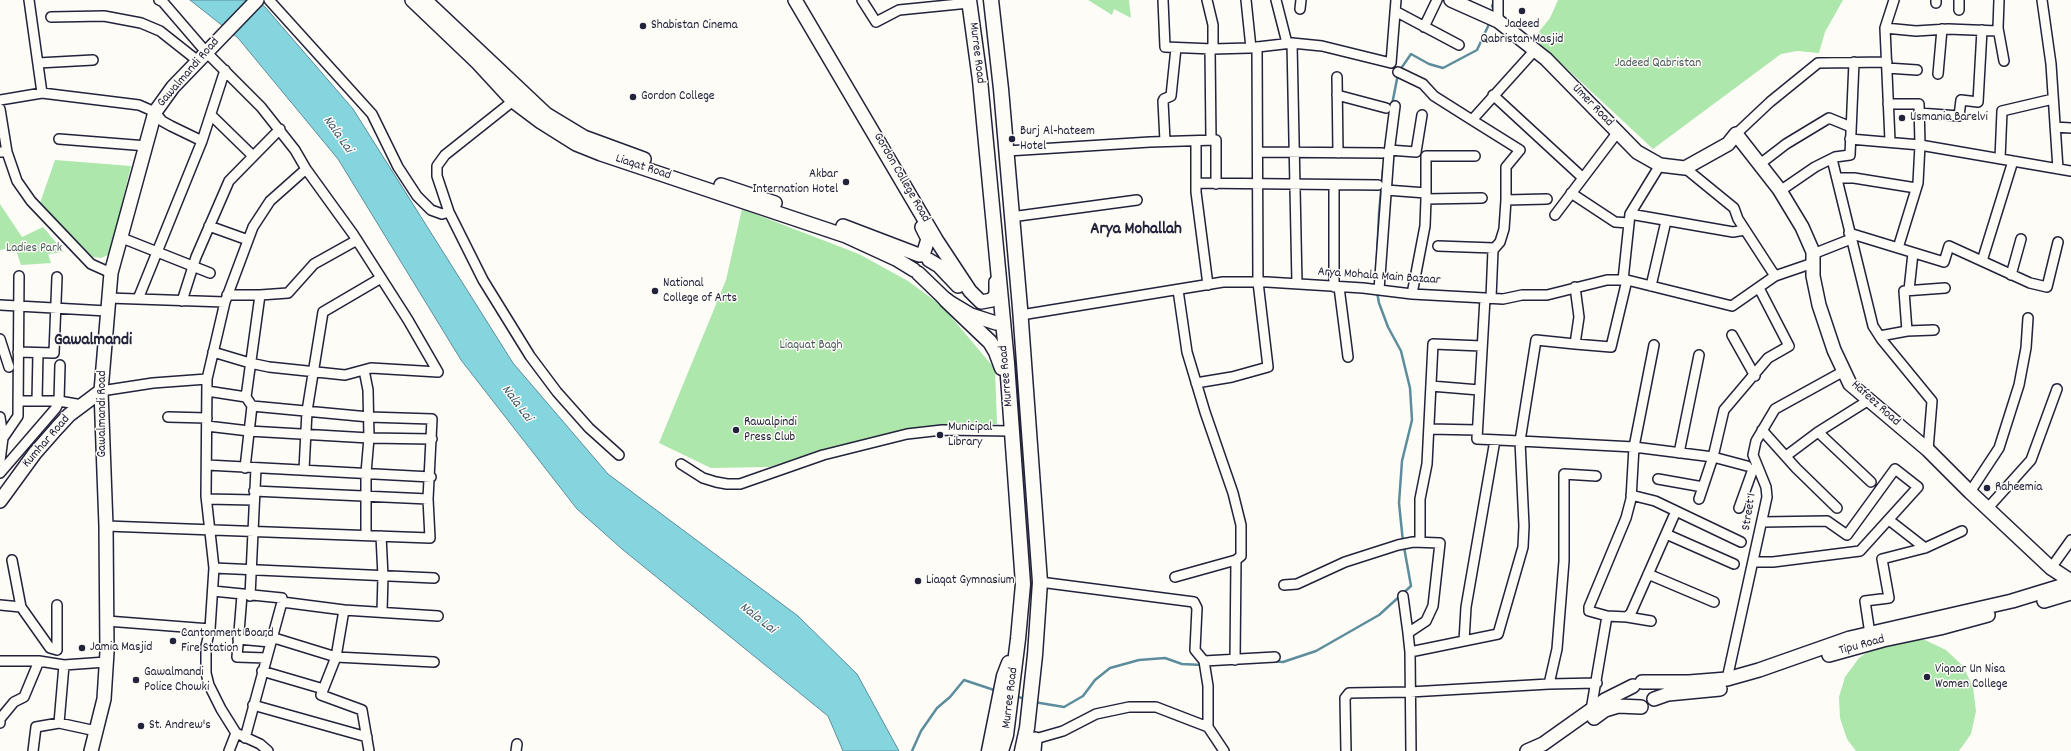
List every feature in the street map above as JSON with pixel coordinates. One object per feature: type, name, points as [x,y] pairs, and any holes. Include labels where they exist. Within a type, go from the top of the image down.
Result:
[{"type":"main road","name":"Murree Road","points":[[991,0],[1007,151],[1011,217],[1021,315],[1040,582],[1035,654],[1036,681],[1033,714],[1022,751]]},
{"type":"main road","name":"Murree Road","points":[[969,1],[980,80],[996,252],[1012,431],[1023,588],[1018,639],[1009,676],[1004,706],[1006,735],[1001,751]]},
{"type":"main road","points":[[946,300],[990,342],[996,352],[1008,385]]},
{"type":"main road","points":[[989,751],[1004,706]]},
{"type":"main road","points":[[1033,714],[1034,745]]},
{"type":"street","points":[[29,0],[42,93]]},
{"type":"street","points":[[159,0],[171,11],[205,53],[225,70],[280,129],[306,169],[357,240],[408,320],[438,372],[371,368],[345,374],[250,363],[213,352]]},
{"type":"street","name":"Gawalmandi Road","points":[[91,751],[104,699],[106,662],[106,526],[101,392],[111,273],[122,238],[155,112],[173,87],[256,0]]},
{"type":"street","points":[[269,0],[372,114],[398,167],[417,196],[431,210],[442,214],[449,212]]},
{"type":"street","name":"Liaqat Road","points":[[412,0],[478,63],[513,101],[541,122],[576,144],[601,154],[846,236],[896,259],[916,272],[946,300],[971,315],[996,323],[1002,323]]},
{"type":"street","name":"Liaqat Road","points":[[425,0],[546,114],[584,137],[877,238],[925,257],[939,266],[961,290],[981,302]]},
{"type":"street","name":"Gordon College Road","points":[[786,0],[924,229],[928,239],[925,257]]},
{"type":"street","name":"Gordon College Road","points":[[795,0],[936,241],[970,291],[981,302]]},
{"type":"street","points":[[862,0],[876,22],[899,10],[969,1]]},
{"type":"street","points":[[1163,0],[1166,47],[1212,49],[1254,47],[1290,43],[1322,46],[1391,63],[1396,0]]},
{"type":"street","points":[[1207,0],[1213,25],[1210,140]]},
{"type":"street","points":[[1196,383],[1232,377],[1268,367],[1258,282],[1259,184],[1254,47],[1246,0]]},
{"type":"street","points":[[1276,0],[1290,43],[1297,284]]},
{"type":"street","points":[[1424,27],[1438,0]]},
{"type":"street","name":"Umer Road","points":[[1451,0],[1493,18],[1535,50],[1546,59],[1637,152],[1660,165],[1685,168]]},
{"type":"street","points":[[1493,18],[1498,0]]},
{"type":"street","points":[[1890,141],[1885,28],[1894,0]]},
{"type":"street","points":[[1959,10],[1960,0]]},
{"type":"street","points":[[1999,0],[1998,31],[2004,61]]},
{"type":"street","points":[[2042,0],[2051,64],[2058,169]]},
{"type":"street","points":[[1395,12],[1459,45]]},
{"type":"street","points":[[51,18],[104,16],[141,23],[205,53]]},
{"type":"street","points":[[1885,28],[1916,31],[1942,29],[1998,31]]},
{"type":"street","points":[[1938,74],[1942,29]]},
{"type":"street","points":[[1919,113],[1959,116],[1961,100],[1978,102],[1982,30]]},
{"type":"street","points":[[1165,141],[1163,101],[1171,96],[1176,48]]},
{"type":"street","points":[[1472,120],[1535,50]]},
{"type":"street","points":[[38,63],[93,60]]},
{"type":"street","points":[[1780,191],[1815,167],[1832,159],[1850,155],[1854,62]]},
{"type":"street","points":[[1775,276],[1738,219],[1734,208],[1685,168],[1728,144],[1736,134],[1770,102],[1818,63],[1854,62],[1917,70]]},
{"type":"street","points":[[138,299],[212,116],[225,70]]},
{"type":"street","points":[[1398,72],[1423,84],[1434,96],[1520,150],[1506,167],[1504,229],[1500,242],[1494,248],[1482,346],[1477,438],[1634,447],[1713,457],[1750,468],[1739,508]]},
{"type":"street","points":[[1337,76],[1338,153]]},
{"type":"street","points":[[0,100],[42,93],[139,105],[155,112],[162,121],[202,141]]},
{"type":"street","points":[[1337,95],[1391,107],[1382,187],[1379,290]]},
{"type":"street","points":[[1493,95],[1583,178]]},
{"type":"street","points":[[2000,159],[2002,111],[2053,100]]},
{"type":"street","points":[[513,101],[445,155],[437,166],[437,176],[449,212],[483,280],[530,356],[557,392],[589,428],[619,455]]},
{"type":"street","points":[[1888,104],[1919,104],[1920,145],[1916,188],[1898,248]]},
{"type":"street","points":[[0,109],[4,152],[17,181],[31,201],[91,264],[111,273]]},
{"type":"street","points":[[1258,152],[1416,152],[1422,115]]},
{"type":"street","points":[[212,116],[253,156]]},
{"type":"street","points":[[1760,164],[1786,144],[1829,118],[1851,127]]},
{"type":"street","points":[[2055,127],[2071,128]]},
{"type":"street","points":[[182,302],[194,267],[229,181],[280,129]]},
{"type":"street","points":[[1555,215],[1617,133]]},
{"type":"street","name":"Hafeez Road","points":[[1736,134],[1780,191],[1802,227],[1814,258],[1814,276],[1819,305],[1834,350],[1850,384],[1928,450],[1987,509],[2051,568],[2071,582]]},
{"type":"street","points":[[59,139],[147,146]]},
{"type":"street","points":[[1850,139],[1890,141],[1920,145],[2071,171]]},
{"type":"street","points":[[1196,140],[1196,183],[1208,285]]},
{"type":"street","points":[[1007,151],[1165,141],[1216,140],[1216,184]]},
{"type":"street","points":[[1412,294],[1425,226],[1426,156],[1475,156]]},
{"type":"street","points":[[1832,159],[1873,326],[1932,401],[1928,450]]},
{"type":"street","points":[[1982,261],[2013,161]]},
{"type":"street","points":[[1410,652],[1495,636],[1498,634],[1523,547],[1524,526],[1520,441],[1536,340],[1611,347],[1625,280],[1630,219],[1660,165]]},
{"type":"street","points":[[268,751],[260,744],[236,733],[209,684],[205,666],[206,646],[210,629],[214,568],[207,499],[207,379],[226,299],[253,227],[270,202],[306,169]]},
{"type":"street","points":[[1837,178],[1854,178],[1916,188]]},
{"type":"street","points":[[1196,183],[1382,187],[1426,196],[1482,198]]},
{"type":"street","points":[[1334,185],[1336,287],[1348,357]]},
{"type":"street","points":[[1571,193],[1615,222],[1630,219],[1666,221],[1733,232],[1745,230]]},
{"type":"street","points":[[1506,200],[1547,199]]},
{"type":"street","points":[[1011,217],[1137,200]]},
{"type":"street","points":[[1651,286],[1666,221]]},
{"type":"street","points":[[210,226],[248,240]]},
{"type":"street","points":[[1699,499],[1713,457],[1724,410],[1755,376],[1768,358],[1790,346],[1759,288],[1775,276],[1814,258],[1850,236],[1898,248],[1944,262],[1949,246],[2030,283],[2046,286],[2058,242]]},
{"type":"street","points":[[122,238],[210,273]]},
{"type":"street","points":[[2011,274],[2021,239]]},
{"type":"street","points":[[0,305],[56,308],[108,304],[138,299],[182,302],[288,293],[314,264],[357,240]]},
{"type":"street","points":[[916,272],[926,271],[930,264],[925,257],[936,252],[936,241]]},
{"type":"street","points":[[1438,246],[1494,248]]},
{"type":"street","points":[[981,302],[992,300],[996,294],[996,252]]},
{"type":"street","points":[[1909,290],[1913,253]]},
{"type":"street","points":[[3,438],[16,419],[18,401],[19,276]]},
{"type":"street","points":[[18,352],[54,353],[57,277]]},
{"type":"street","points":[[304,470],[307,411],[323,312],[381,278]]},
{"type":"street","name":"Arya Mohala Main Bazaar","points":[[1021,315],[1223,282],[1258,282],[1363,288],[1412,294],[1503,299],[1522,295],[1547,295],[1607,280],[1625,280],[1732,306],[1759,288]]},
{"type":"street","points":[[1575,287],[1578,317],[1575,344]]},
{"type":"street","points":[[1906,331],[1904,291],[1945,288]]},
{"type":"street","points":[[1175,577],[1236,560],[1240,556],[1242,525],[1187,352],[1178,290]]},
{"type":"street","points":[[245,468],[252,406],[246,397],[260,295]]},
{"type":"street","points":[[1970,492],[2000,448],[2019,385],[2026,348],[2028,318]]},
{"type":"street","points":[[1880,336],[1906,331],[1934,330]]},
{"type":"street","points":[[1732,335],[1755,376]]},
{"type":"street","points":[[0,339],[9,367]]},
{"type":"street","points":[[1420,542],[1420,500],[1427,464],[1433,344],[1482,346]]},
{"type":"street","points":[[1651,621],[1626,616],[1607,616],[1589,611],[1589,607],[1621,532],[1631,494],[1634,447],[1654,345]]},
{"type":"street","points":[[36,401],[38,353]]},
{"type":"street","points":[[1679,453],[1699,355]]},
{"type":"street","points":[[0,472],[54,411],[59,401],[60,365]]},
{"type":"street","points":[[364,370],[368,390],[369,417],[366,473],[366,535]]},
{"type":"street","name":"Street 1","points":[[1727,679],[1754,562],[1767,497],[1766,487],[1753,455],[1756,441],[1775,409],[1844,371]]},
{"type":"street","points":[[101,392],[153,383],[207,379]]},
{"type":"street","points":[[1431,386],[1479,390]]},
{"type":"street","points":[[1987,509],[2030,460],[2057,389]]},
{"type":"street","points":[[207,391],[246,397]]},
{"type":"street","name":"Kumhar Road","points":[[2,494],[35,453],[69,415],[101,392]]},
{"type":"street","points":[[1786,456],[1818,432],[1868,400]]},
{"type":"street","points":[[18,401],[59,401],[82,405]]},
{"type":"street","points":[[106,526],[209,528],[430,538],[428,499],[431,477],[432,419],[369,417],[252,406]]},
{"type":"street","points":[[0,417],[3,438],[0,461]]},
{"type":"street","points":[[168,418],[207,422],[249,431],[306,433],[369,438],[432,439]]},
{"type":"street","points":[[1429,429],[1477,430]]},
{"type":"street","points":[[681,464],[703,478],[727,484],[740,484],[823,456],[907,434],[942,430],[1012,431]]},
{"type":"street","points":[[1762,430],[1837,508]]},
{"type":"street","points":[[1818,432],[1871,482]]},
{"type":"street","points":[[1464,641],[1466,607],[1495,440]]},
{"type":"street","points":[[207,465],[431,477]]},
{"type":"street","points":[[256,468],[252,570],[238,639],[237,658],[266,658]]},
{"type":"street","points":[[1754,562],[1773,562],[1860,551],[1918,488],[1895,469],[1847,535],[1827,521],[1762,522]]},
{"type":"street","points":[[1549,684],[1557,649],[1564,561],[1564,474],[1596,476]]},
{"type":"street","points":[[1658,479],[1703,487]]},
{"type":"street","points":[[1631,494],[1655,501],[1741,542]]},
{"type":"street","points":[[207,499],[254,496],[367,496],[428,499]]},
{"type":"street","points":[[1626,616],[1631,613],[1676,511]]},
{"type":"street","points":[[1889,520],[1925,548]]},
{"type":"street","points":[[1870,634],[1865,601],[1889,598],[1882,559],[1925,548],[1962,531]]},
{"type":"street","points":[[1666,534],[1734,564]]},
{"type":"street","points":[[381,536],[383,576],[382,612]]},
{"type":"street","points":[[2051,568],[2071,540]]},
{"type":"street","points":[[1284,585],[1297,584],[1345,562],[1398,545],[1420,542],[1440,543],[1433,606],[1426,621],[1408,633]]},
{"type":"street","points":[[12,560],[21,607],[50,648],[57,650],[57,605]]},
{"type":"street","points":[[1235,660],[1236,560]]},
{"type":"street","points":[[214,568],[434,578]]},
{"type":"street","points":[[1648,574],[1714,602]]},
{"type":"street","points":[[1040,582],[1194,602],[1197,608],[1195,650],[1204,661],[1208,686],[1208,727],[1224,751]]},
{"type":"street","points":[[1637,684],[1727,679],[1850,638],[2012,601],[2071,582]]},
{"type":"street","points":[[213,591],[282,598],[245,738]]},
{"type":"street","name":"Tipu Road","points":[[1654,698],[1668,694],[1734,687],[1840,651],[1940,628],[2071,593]]},
{"type":"street","points":[[1403,596],[1410,652],[1411,751]]},
{"type":"street","points":[[282,602],[344,610],[438,616]]},
{"type":"street","points":[[0,605],[21,607]]},
{"type":"street","points":[[344,610],[336,657],[321,695],[362,710],[369,751]]},
{"type":"street","points":[[1591,710],[1597,683],[1607,616]]},
{"type":"street","points":[[107,621],[210,629]]},
{"type":"street","points":[[238,639],[271,639],[336,657],[434,662]]},
{"type":"street","points":[[1204,661],[1275,657]]},
{"type":"street","points":[[0,661],[38,661],[64,665],[106,662]]},
{"type":"street","points":[[0,723],[0,719],[14,702],[24,697],[38,661]]},
{"type":"street","points":[[59,723],[64,665]]},
{"type":"street","points":[[262,671],[320,688]]},
{"type":"street","points":[[1346,751],[1346,694],[1349,692],[1410,692],[1549,684],[1597,683]]},
{"type":"street","points":[[1527,751],[1543,744],[1605,700],[1637,684],[1646,683],[1653,689],[1654,698],[1647,706],[1641,708],[1626,705],[1605,710],[1548,751]]},
{"type":"street","points":[[1637,684],[1629,696],[1631,702],[1641,708]]},
{"type":"street","points":[[253,705],[366,737]]},
{"type":"street","points":[[1034,745],[1096,714],[1129,707],[1156,707],[1208,727]]},
{"type":"street","points":[[34,751],[36,727],[59,723],[96,731]]},
{"type":"street","points":[[229,751],[236,733]]},
{"type":"green space","points":[[1088,0],[1129,0],[1131,18],[1114,9],[1112,15]]},
{"type":"green space","name":"Jadeed Qabristan","points":[[1558,0],[1843,0],[1825,32],[1819,53],[1797,51],[1781,54],[1653,149],[1534,38],[1550,18]]},
{"type":"green space","points":[[55,160],[131,166],[110,254],[101,258],[93,257],[40,203]]},
{"type":"green space","name":"Ladies Park","points":[[0,204],[22,237],[43,227],[64,252],[48,254],[51,263],[21,265],[15,247],[0,250]]},
{"type":"green space","name":"Liaquat Bagh","points":[[742,209],[859,254],[908,281],[942,306],[995,369],[997,424],[939,425],[829,448],[769,467],[711,468],[659,443],[726,280]]},
{"type":"green space","points":[[1901,638],[1925,640],[1946,650],[1963,666],[1973,687],[1976,711],[1971,734],[1959,751],[1856,751],[1847,739],[1840,718],[1839,697],[1845,677],[1859,658],[1879,644]]},
{"type":"water","name":"Nala Lai","points":[[190,0],[257,0],[265,7],[353,109],[513,363],[608,474],[798,616],[857,674],[899,751],[843,751],[828,716],[622,549],[577,509],[461,360],[338,159],[238,38]]},
{"type":"waterway","points":[[1495,0],[1492,6],[1495,12]]},
{"type":"waterway","points":[[1400,70],[1411,54],[1429,64],[1443,68],[1477,50],[1490,22]]},
{"type":"waterway","points":[[1389,120],[1398,74]]},
{"type":"waterway","points":[[1376,280],[1379,213],[1383,169]]},
{"type":"waterway","points":[[1377,292],[1379,303],[1388,327],[1401,351],[1410,388],[1412,420],[1402,461],[1399,503],[1403,542]]},
{"type":"waterway","points":[[1270,661],[1283,662],[1316,651],[1379,615],[1411,586],[1404,547]]},
{"type":"waterway","points":[[1034,702],[1064,707],[1083,696],[1095,680],[1110,668],[1139,660],[1165,658],[1182,664],[1202,665]]},
{"type":"waterway","points":[[912,751],[921,731],[937,708],[950,697],[964,680],[997,691]]},
{"type":"waterway","points":[[1015,696],[1025,699]]},
{"type":"place","name":"Jadeed Qabristan Masjid","points":[[1522,11]]},
{"type":"place","name":"Shabistan Cinema","points":[[643,26]]},
{"type":"place","name":"Gordon College","points":[[633,97]]},
{"type":"place","name":"Usmania Barelvi","points":[[1902,118]]},
{"type":"place","name":"Burj Al-hateem Hotel","points":[[1012,139]]},
{"type":"place","name":"Akbar Internation Hotel","points":[[846,182]]},
{"type":"place","name":"National College of Arts","points":[[655,291]]},
{"type":"place","name":"Rawalpindi Press Club","points":[[736,430]]},
{"type":"place","name":"Municipal Library","points":[[940,435]]},
{"type":"place","name":"Raheemia","points":[[1987,488]]},
{"type":"place","name":"Liaqat Gymnasium","points":[[918,581]]},
{"type":"place","name":"Cantonment Board Fire Station","points":[[173,641]]},
{"type":"place","name":"Jamia Masjid","points":[[82,648]]},
{"type":"place","name":"Viqaar Un Nisa Women College","points":[[1927,677]]},
{"type":"place","name":"Gawalmandi Police Chowki","points":[[136,680]]},
{"type":"place","name":"St. Andrew's","points":[[141,726]]},
{"type":"district","name":"Arya Mohallah","points":[[1136,231]]},
{"type":"district","name":"Gawalmandi","points":[[93,342]]}]
